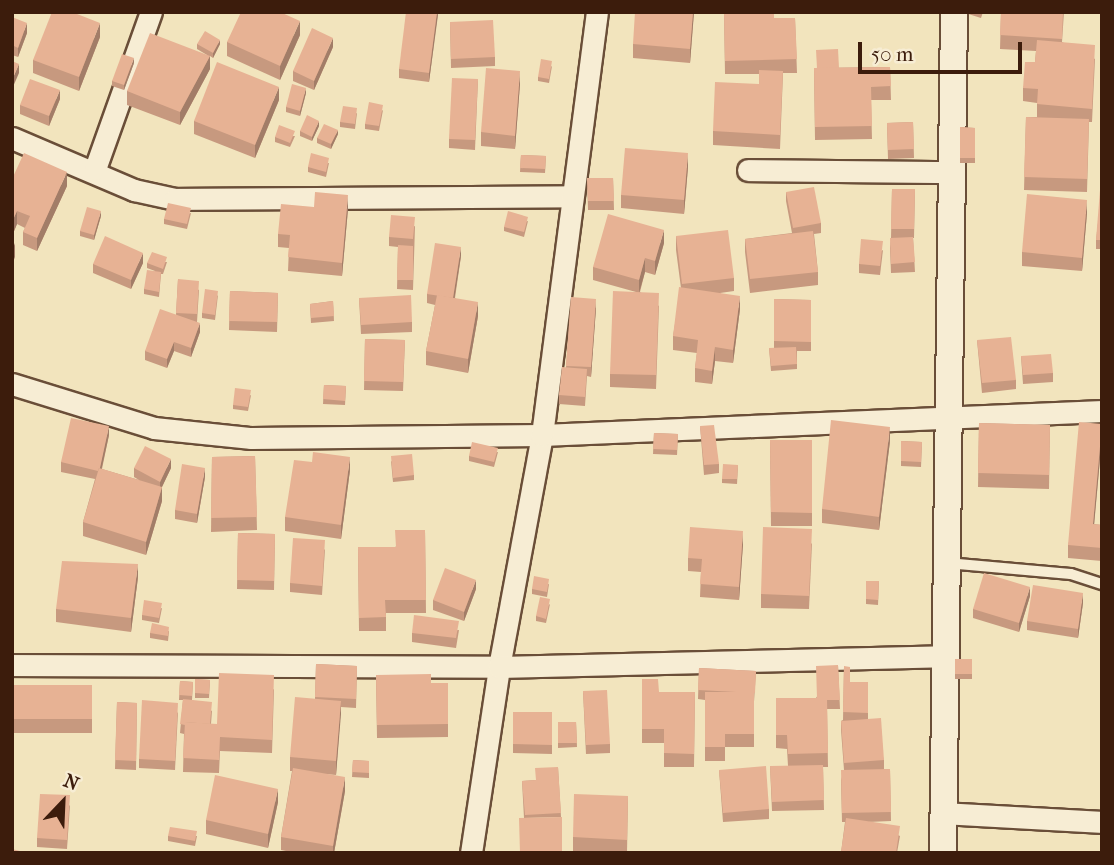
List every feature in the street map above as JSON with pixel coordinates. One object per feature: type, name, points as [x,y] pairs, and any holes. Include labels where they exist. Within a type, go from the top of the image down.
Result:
[{"type":"street","points":[[95,169],[151,12]]},
{"type":"street","points":[[471,853],[499,667],[542,435],[597,12]]},
{"type":"street","points":[[943,853],[949,172],[954,12]]},
{"type":"street","points":[[12,138],[95,169],[134,190],[175,199],[572,196]]},
{"type":"street","points":[[748,170],[949,172]]},
{"type":"street","points":[[12,384],[153,428],[251,438],[542,435],[1102,411]]},
{"type":"street","points":[[12,665],[499,667],[943,656]]},
{"type":"street","points":[[943,813],[1102,822]]},
{"type":"lane","points":[[944,562],[1071,574],[1102,584]]},
{"type":"building","points":[[52,12],[72,12],[100,23],[79,77],[33,60]]},
{"type":"building","points":[[241,12],[280,12],[300,21],[280,66],[227,42]]},
{"type":"building","points":[[406,12],[437,12],[429,73],[399,69]]},
{"type":"building","points":[[635,12],[693,12],[690,49],[633,44]]},
{"type":"building","points":[[724,12],[774,12],[774,18],[795,18],[797,59],[725,61]]},
{"type":"building","points":[[1001,12],[1063,12],[1062,39],[1000,35]]},
{"type":"building","points":[[12,17],[27,23],[18,48],[12,45]]},
{"type":"building","points":[[493,20],[495,57],[451,59],[450,22]]},
{"type":"building","points":[[312,28],[333,38],[314,81],[293,71]]},
{"type":"building","points":[[205,31],[220,40],[213,53],[197,44]]},
{"type":"building","points":[[150,33],[210,56],[180,112],[127,91]]},
{"type":"building","points":[[1037,40],[1095,45],[1092,109],[1037,104],[1038,89],[1023,88],[1025,62],[1035,62]]},
{"type":"building","points":[[838,49],[839,68],[817,68],[816,50]]},
{"type":"building","points":[[122,54],[134,58],[124,85],[112,81]]},
{"type":"building","points":[[541,59],[552,61],[549,79],[538,77]]},
{"type":"building","points":[[12,61],[19,64],[12,80]]},
{"type":"building","points":[[217,62],[279,87],[255,145],[194,121]]},
{"type":"building","points":[[890,67],[891,86],[871,87],[872,126],[815,127],[814,68]]},
{"type":"building","points":[[486,68],[520,71],[515,136],[481,132]]},
{"type":"building","points":[[759,70],[783,71],[780,135],[713,131],[715,82],[759,84]]},
{"type":"building","points":[[452,78],[478,79],[475,140],[449,139]]},
{"type":"building","points":[[30,79],[60,90],[49,116],[20,105]]},
{"type":"building","points":[[292,84],[306,88],[300,111],[286,107]]},
{"type":"building","points":[[369,102],[383,105],[379,126],[365,124]]},
{"type":"building","points":[[343,106],[357,108],[355,124],[340,122]]},
{"type":"building","points":[[307,115],[319,121],[312,137],[300,131]]},
{"type":"building","points":[[1026,117],[1089,119],[1087,179],[1024,177]]},
{"type":"building","points":[[913,122],[914,149],[888,150],[887,123]]},
{"type":"building","points":[[324,124],[338,130],[331,144],[317,138]]},
{"type":"building","points":[[279,125],[295,131],[290,143],[275,137]]},
{"type":"building","points":[[960,127],[975,128],[975,158],[960,158]]},
{"type":"building","points":[[625,148],[688,153],[684,200],[621,195]]},
{"type":"building","points":[[24,153],[67,172],[37,238],[23,232],[30,216],[17,211],[12,222],[12,179]]},
{"type":"building","points":[[311,153],[329,158],[326,172],[308,167]]},
{"type":"building","points":[[521,155],[546,156],[545,169],[520,168]]},
{"type":"building","points":[[587,178],[613,178],[614,201],[588,201]]},
{"type":"building","points":[[814,187],[821,223],[793,228],[786,192]]},
{"type":"building","points":[[892,189],[915,189],[914,229],[891,229]]},
{"type":"building","points":[[1100,190],[1102,240],[1096,240]]},
{"type":"building","points":[[315,192],[348,195],[342,263],[288,257],[290,235],[278,234],[281,204],[314,207]]},
{"type":"building","points":[[1027,194],[1087,200],[1082,258],[1022,252]]},
{"type":"building","points":[[168,203],[191,208],[187,224],[164,219]]},
{"type":"building","points":[[87,207],[101,211],[94,235],[80,231]]},
{"type":"building","points":[[508,211],[528,217],[524,232],[504,227]]},
{"type":"building","points":[[608,214],[664,230],[655,261],[645,258],[639,280],[593,267]]},
{"type":"building","points":[[391,215],[415,217],[413,239],[389,237]]},
{"type":"building","points":[[728,230],[734,278],[682,284],[676,236]]},
{"type":"building","points":[[813,231],[818,272],[750,279],[745,239]]},
{"type":"building","points":[[105,236],[143,253],[131,280],[93,264]]},
{"type":"building","points":[[913,237],[915,262],[891,264],[890,238]]},
{"type":"building","points":[[861,239],[883,241],[880,266],[859,264]]},
{"type":"building","points":[[435,243],[461,247],[453,298],[427,294]]},
{"type":"building","points":[[398,245],[413,246],[413,280],[397,280]]},
{"type":"building","points":[[152,252],[167,257],[163,269],[147,263]]},
{"type":"building","points":[[147,270],[161,272],[159,292],[144,289]]},
{"type":"building","points":[[178,279],[199,281],[197,314],[176,313]]},
{"type":"building","points":[[679,287],[740,296],[733,350],[715,347],[712,371],[695,368],[698,340],[673,336]]},
{"type":"building","points":[[205,289],[218,291],[215,315],[202,313]]},
{"type":"building","points":[[230,291],[278,293],[277,322],[229,321]]},
{"type":"building","points":[[613,291],[659,293],[656,375],[610,374]]},
{"type":"building","points":[[411,295],[412,322],[361,325],[359,298]]},
{"type":"building","points":[[437,295],[478,302],[468,359],[426,351]]},
{"type":"building","points":[[571,297],[596,299],[591,367],[566,366]]},
{"type":"building","points":[[774,299],[811,300],[811,342],[774,341]]},
{"type":"building","points":[[333,301],[334,316],[311,318],[310,304]]},
{"type":"building","points":[[160,309],[200,323],[191,348],[174,342],[167,359],[145,351]]},
{"type":"building","points":[[1011,337],[1016,380],[982,383],[977,340]]},
{"type":"building","points":[[365,339],[405,340],[403,382],[364,381]]},
{"type":"building","points":[[796,347],[797,364],[771,366],[769,348]]},
{"type":"building","points":[[1051,354],[1053,373],[1023,375],[1021,356]]},
{"type":"building","points":[[562,367],[587,369],[585,397],[559,395]]},
{"type":"building","points":[[324,385],[346,386],[345,401],[323,399]]},
{"type":"building","points":[[235,388],[251,390],[248,407],[233,405]]},
{"type":"building","points":[[71,418],[109,426],[98,471],[61,462]]},
{"type":"building","points":[[831,420],[890,427],[879,517],[822,509]]},
{"type":"building","points":[[1079,422],[1102,424],[1093,524],[1102,525],[1102,548],[1068,545]]},
{"type":"building","points":[[979,423],[1050,425],[1049,475],[978,473]]},
{"type":"building","points":[[714,425],[719,464],[704,465],[700,426]]},
{"type":"building","points":[[654,433],[678,434],[677,450],[653,449]]},
{"type":"building","points":[[770,440],[812,440],[812,513],[771,512]]},
{"type":"building","points":[[901,441],[922,442],[921,462],[901,461]]},
{"type":"building","points":[[472,442],[498,448],[494,462],[469,456]]},
{"type":"building","points":[[145,446],[171,459],[160,482],[134,468]]},
{"type":"building","points":[[313,452],[350,457],[341,525],[285,517],[294,460],[312,462]]},
{"type":"building","points":[[412,454],[414,475],[393,478],[391,456]]},
{"type":"building","points":[[255,456],[257,517],[211,518],[212,457]]},
{"type":"building","points":[[182,464],[205,468],[197,514],[175,510]]},
{"type":"building","points":[[723,464],[738,465],[737,479],[722,479]]},
{"type":"building","points":[[99,468],[162,487],[146,542],[83,522]]},
{"type":"building","points":[[690,527],[743,531],[739,587],[700,584],[702,559],[688,558]]},
{"type":"building","points":[[763,527],[812,529],[809,596],[761,594]]},
{"type":"building","points":[[395,530],[425,530],[426,600],[385,600],[386,617],[359,618],[358,547],[396,547]]},
{"type":"building","points":[[238,533],[275,534],[274,581],[237,580]]},
{"type":"building","points":[[293,538],[325,540],[322,586],[290,583]]},
{"type":"building","points":[[62,561],[138,564],[131,618],[56,609]]},
{"type":"building","points":[[445,568],[476,580],[464,612],[433,600]]},
{"type":"building","points":[[984,573],[1030,587],[1019,623],[973,609]]},
{"type":"building","points":[[534,576],[549,579],[547,592],[532,589]]},
{"type":"building","points":[[866,581],[879,581],[878,600],[866,599]]},
{"type":"building","points":[[1033,585],[1083,593],[1078,629],[1027,621]]},
{"type":"building","points":[[540,597],[550,599],[546,619],[536,616]]},
{"type":"building","points":[[144,600],[162,603],[159,618],[142,615]]},
{"type":"building","points":[[414,615],[459,621],[456,638],[412,633]]},
{"type":"building","points":[[152,623],[169,627],[168,636],[150,633]]},
{"type":"building","points":[[955,659],[972,659],[972,674],[955,674]]},
{"type":"building","points":[[316,664],[357,666],[356,699],[315,697]]},
{"type":"building","points":[[838,665],[840,700],[817,698],[816,666]]},
{"type":"building","points":[[844,666],[850,667],[850,682],[868,682],[868,713],[843,712]]},
{"type":"building","points":[[699,668],[756,671],[755,693],[698,690]]},
{"type":"building","points":[[219,673],[274,675],[272,740],[220,737],[219,760],[183,758],[185,722],[217,724]]},
{"type":"building","points":[[431,674],[431,683],[448,683],[448,724],[377,725],[376,675]]},
{"type":"building","points":[[195,679],[210,680],[209,694],[195,693]]},
{"type":"building","points":[[642,679],[658,679],[659,692],[695,692],[694,754],[664,753],[664,729],[642,729]]},
{"type":"building","points":[[180,681],[193,682],[192,696],[179,695]]},
{"type":"building","points":[[12,685],[92,685],[92,719],[12,719]]},
{"type":"building","points":[[607,690],[610,744],[586,745],[583,691]]},
{"type":"building","points":[[705,692],[754,692],[754,734],[725,734],[725,747],[705,747]]},
{"type":"building","points":[[295,697],[341,701],[336,761],[290,757]]},
{"type":"building","points":[[776,698],[827,698],[828,753],[788,754],[787,735],[776,735]]},
{"type":"building","points":[[183,699],[212,702],[210,724],[180,724]]},
{"type":"building","points":[[142,700],[178,703],[175,761],[139,759]]},
{"type":"building","points":[[117,702],[137,703],[136,761],[115,760]]},
{"type":"building","points":[[513,712],[552,712],[552,745],[513,744]]},
{"type":"building","points":[[881,718],[884,760],[844,763],[841,721]]},
{"type":"building","points":[[558,722],[576,722],[577,743],[558,743]]},
{"type":"building","points":[[353,760],[369,761],[369,773],[352,772]]},
{"type":"building","points":[[823,765],[824,800],[772,802],[770,766]]},
{"type":"building","points":[[766,766],[769,809],[723,813],[719,770]]},
{"type":"building","points":[[558,767],[561,813],[525,815],[522,781],[536,780],[535,768]]},
{"type":"building","points":[[293,768],[345,777],[333,846],[281,837]]},
{"type":"building","points":[[890,769],[891,812],[842,813],[841,770]]},
{"type":"building","points":[[215,775],[278,789],[268,834],[206,820]]},
{"type":"building","points":[[40,794],[70,795],[67,840],[37,838]]},
{"type":"building","points":[[574,794],[628,796],[627,840],[573,837]]},
{"type":"building","points":[[562,817],[562,853],[520,853],[519,818]]},
{"type":"building","points":[[846,818],[900,826],[896,853],[841,852]]},
{"type":"building","points":[[170,827],[197,831],[195,841],[168,836]]}]
